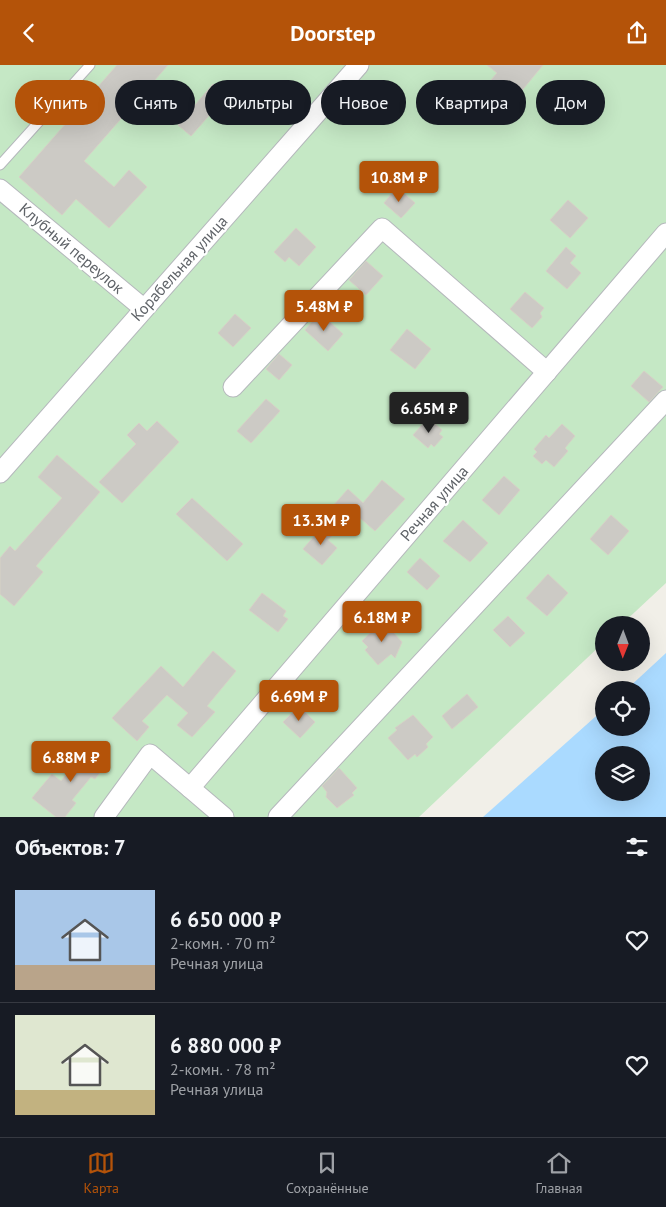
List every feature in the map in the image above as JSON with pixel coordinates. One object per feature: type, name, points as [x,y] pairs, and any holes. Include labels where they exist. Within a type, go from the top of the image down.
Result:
[{"type":"street","name":"Корабельная улица","points":[[0,473],[143,308],[359,65]]},
{"type":"street","name":"Клубный переулок","points":[[0,189],[143,308]]},
{"type":"street","points":[[233,387],[382,228],[547,372]]},
{"type":"street","name":"Речная улица","points":[[190,788],[666,233]]},
{"type":"street","points":[[278,817],[666,400]]},
{"type":"street","points":[[104,817],[150,753],[224,817]]},
{"type":"lane","points":[[0,165],[90,65]]},
{"type":"green space","points":[[0,65],[666,65],[666,583],[631,616],[595,616],[595,651],[419,817],[0,817]]},
{"type":"water","points":[[666,653],[666,817],[483,817],[595,717],[595,736],[650,736],[650,681],[636,681],[647,671],[650,671],[650,668]]},
{"type":"building","points":[[117,65],[168,65],[155,80],[115,80],[116,125],[84,161],[114,187],[129,170],[147,187],[109,228],[76,199],[62,215],[19,177],[64,125],[105,125],[104,80]]},
{"type":"building","points":[[487,65],[543,65],[526,86],[526,80],[491,80],[497,73]]},
{"type":"building","points":[[205,93],[205,120],[191,136],[178,125],[195,125],[195,105]]},
{"type":"building","points":[[397,187],[415,203],[401,218],[384,203]]},
{"type":"building","points":[[568,200],[588,218],[570,238],[550,220]]},
{"type":"building","points":[[296,228],[316,247],[299,266],[289,257],[285,262],[274,252]]},
{"type":"building","points":[[566,247],[576,256],[570,263],[581,273],[567,289],[546,271]]},
{"type":"building","points":[[366,261],[383,276],[366,295],[349,280]]},
{"type":"building","points":[[525,292],[544,308],[540,313],[542,317],[532,328],[510,309]]},
{"type":"building","points":[[320,313],[343,334],[328,351],[305,330]]},
{"type":"building","points":[[235,314],[251,328],[233,347],[218,333]]},
{"type":"building","points":[[407,329],[431,349],[415,369],[390,350]]},
{"type":"building","points":[[279,354],[292,365],[279,380],[266,369]]},
{"type":"building","points":[[644,371],[663,387],[649,402],[631,386]]},
{"type":"building","points":[[266,399],[280,411],[251,443],[237,431]]},
{"type":"building","points":[[428,418],[442,430],[439,434],[443,437],[434,447],[431,444],[428,448],[413,435]]},
{"type":"building","points":[[157,421],[179,442],[122,503],[99,482],[136,444],[127,435],[139,423],[147,431]]},
{"type":"building","points":[[562,424],[575,436],[565,448],[568,451],[554,467],[546,460],[542,464],[533,456],[537,452],[534,449],[546,435],[549,438]]},
{"type":"building","points":[[57,455],[100,492],[36,566],[43,572],[14,606],[0,594],[0,558],[10,546],[15,551],[62,498],[38,477]]},
{"type":"building","points":[[504,476],[520,490],[499,515],[482,500]]},
{"type":"building","points":[[382,480],[405,499],[375,531],[351,510],[342,519],[331,508],[348,489],[363,503]]},
{"type":"building","points":[[192,498],[243,544],[227,561],[176,514]]},
{"type":"building","points":[[611,515],[629,531],[608,555],[590,539]]},
{"type":"building","points":[[463,520],[488,543],[470,562],[443,541]]},
{"type":"building","points":[[324,525],[334,533],[328,540],[337,548],[322,565],[303,549]]},
{"type":"building","points":[[420,558],[440,576],[427,590],[407,572]]},
{"type":"building","points":[[548,574],[568,593],[547,616],[526,598]]},
{"type":"building","points":[[262,593],[286,611],[283,616],[288,619],[278,632],[249,610]]},
{"type":"building","points":[[508,616],[525,633],[510,647],[493,630]]},
{"type":"building","points":[[383,621],[402,642],[395,658],[391,654],[378,665],[365,650],[368,647],[362,641]]},
{"type":"building","points":[[213,651],[236,671],[207,706],[215,712],[192,737],[177,725],[188,713],[167,695],[142,721],[149,727],[137,741],[112,718],[161,666],[183,687]]},
{"type":"building","points":[[467,694],[478,707],[452,729],[442,716]]},
{"type":"building","points":[[299,706],[315,722],[300,738],[283,722]]},
{"type":"building","points":[[413,715],[433,737],[426,744],[428,747],[417,757],[415,754],[408,760],[388,738],[397,730],[395,728]]},
{"type":"building","points":[[90,744],[110,760],[95,779],[91,777],[72,800],[76,803],[65,817],[56,817],[32,798],[52,774],[61,781]]},
{"type":"building","points":[[339,768],[357,788],[352,793],[354,795],[337,808],[326,797],[327,792],[322,786]]}]
